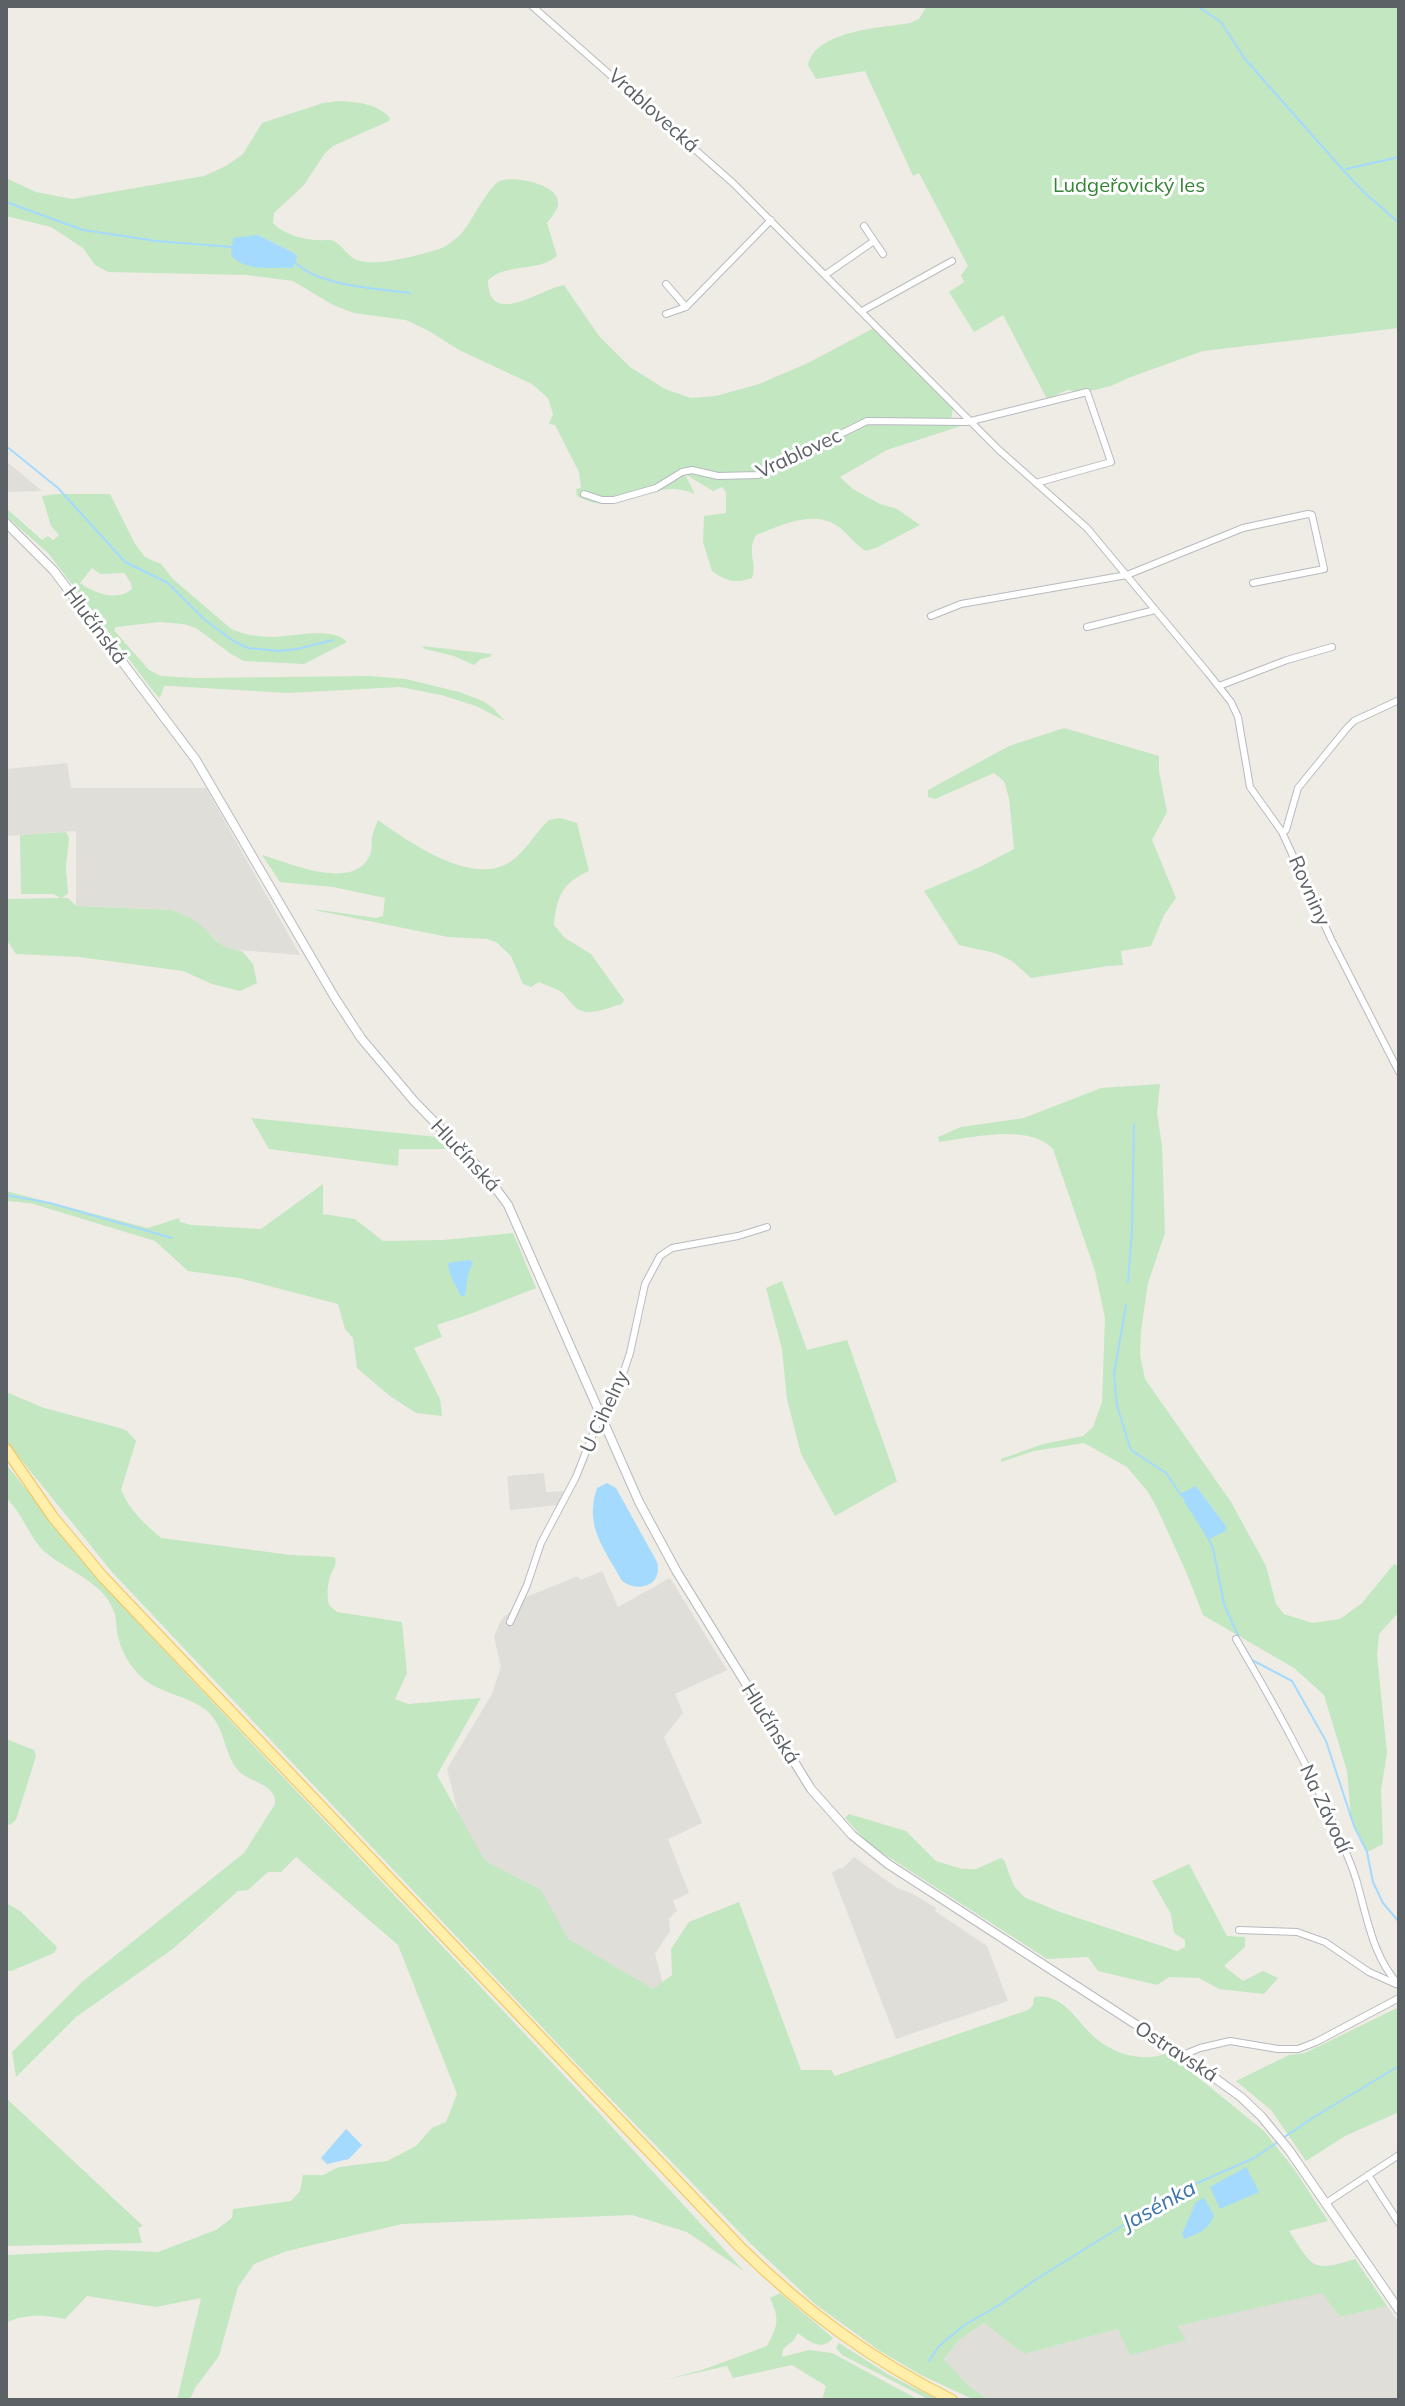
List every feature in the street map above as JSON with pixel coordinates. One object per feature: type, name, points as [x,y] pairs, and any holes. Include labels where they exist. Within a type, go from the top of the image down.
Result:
[{"type":"main road","points":[[6,1449],[30,1486],[82,1552],[740,2247],[808,2310],[884,2364],[952,2400]]},
{"type":"street","name":"Vrablovecká","points":[[532,6],[681,136],[771,220]]},
{"type":"street","points":[[666,314],[686,307],[771,220],[971,421],[1087,528],[1127,575],[1231,702],[1238,717],[1250,787],[1282,832]]},
{"type":"street","points":[[864,226],[883,254]]},
{"type":"street","points":[[825,275],[874,241]]},
{"type":"street","points":[[862,311],[952,261]]},
{"type":"street","points":[[666,284],[686,307]]},
{"type":"street","name":"Vrablovec","points":[[584,494],[614,500],[656,488],[682,472],[692,470],[718,476],[758,475],[867,421],[971,421],[1087,392],[1111,462],[1036,483]]},
{"type":"street","points":[[931,616],[961,604],[1127,575],[1243,528],[1312,515],[1324,569],[1253,583]]},
{"type":"street","name":"Hlučínská","points":[[6,523],[54,571],[196,760],[361,1038],[414,1101],[501,1194],[522,1233],[659,1541],[803,1778],[839,1823],[888,1864]]},
{"type":"street","points":[[1087,627],[1155,610]]},
{"type":"street","points":[[1219,686],[1332,647]]},
{"type":"street","name":"Rovniny","points":[[1399,700],[1354,721],[1347,728],[1298,788],[1286,830],[1282,832],[1331,939],[1399,1072]]},
{"type":"street","name":"U Cihelny","points":[[510,1622],[541,1543],[626,1368],[645,1284],[660,1256],[672,1248],[738,1236],[767,1227]]},
{"type":"street","name":"Na Závodí","points":[[1236,1639],[1272,1700],[1327,1809],[1356,1878],[1377,1951],[1399,1986]]},
{"type":"street","name":"Ostravská","points":[[888,1864],[1227,2086],[1261,2116],[1284,2142],[1399,2310]]},
{"type":"street","name":"Na Závodí","points":[[1239,1930],[1297,1932],[1325,1942],[1369,1972],[1399,1986]]},
{"type":"street","points":[[1183,2055],[1230,2041],[1298,2049],[1399,1998]]},
{"type":"street","points":[[1326,2203],[1399,2155]]},
{"type":"street","points":[[1368,2175],[1399,2223]]},
{"type":"shaded area","points":[[6,461],[42,491],[6,492]]},
{"type":"shaded area","points":[[67,763],[71,788],[206,788],[300,955],[226,949],[194,920],[172,910],[76,906],[76,831],[6,836],[6,769]]},
{"type":"shaded area","points":[[544,1473],[546,1492],[566,1491],[558,1505],[510,1510],[507,1476]]},
{"type":"shaded area","points":[[602,1571],[618,1607],[670,1578],[727,1670],[675,1694],[683,1713],[664,1737],[702,1823],[668,1839],[689,1893],[673,1901],[677,1911],[669,1918],[670,1931],[655,1954],[671,2014],[477,1888],[447,1769],[492,1694],[501,1666],[494,1637],[501,1620],[526,1597],[578,1576],[580,1580]]},
{"type":"shaded area","points":[[854,1857],[897,1888],[936,1908],[935,1911],[987,1946],[1008,2001],[896,2039],[832,1873],[842,1869]]},
{"type":"shaded area","points":[[1323,2292],[1340,2317],[1387,2306],[1399,2323],[1399,2400],[989,2400],[970,2387],[944,2361],[959,2340],[984,2323],[1024,2354],[1118,2329],[1185,2340],[1176,2326]]},
{"type":"green space","name":"Ludgeřovický les","points":[[927,6],[1399,6],[1399,328],[1203,351],[1111,386],[1086,392],[1067,390],[1047,399],[1003,315],[974,332],[949,292],[964,282],[961,275],[968,266],[919,173],[913,176],[865,71],[816,79],[808,65],[813,53],[823,44],[867,29],[910,23],[919,19]]},
{"type":"green space","points":[[323,103],[366,104],[390,118],[325,153],[304,185],[274,213],[273,223],[277,227],[300,238],[331,240],[360,261],[411,257],[442,248],[460,235],[495,184],[506,179],[534,182],[551,190],[558,202],[556,211],[547,223],[557,256],[540,264],[496,274],[488,280],[490,294],[497,302],[506,304],[564,285],[599,336],[630,367],[665,389],[691,398],[716,396],[759,384],[808,363],[874,328],[953,409],[950,424],[967,424],[887,450],[840,477],[853,489],[880,504],[897,509],[920,525],[866,551],[836,525],[826,521],[806,519],[785,524],[756,535],[752,547],[752,578],[741,581],[726,579],[712,571],[703,542],[704,516],[726,513],[726,492],[722,487],[713,491],[685,474],[695,494],[669,489],[608,504],[593,503],[577,496],[576,489],[581,488],[579,472],[555,425],[549,424],[553,414],[548,398],[532,384],[459,350],[429,331],[406,320],[354,313],[333,305],[293,281],[247,275],[108,272],[95,265],[83,248],[51,227],[6,216],[6,178],[36,192],[72,199],[204,176],[243,154],[262,123]],"holes":[[[258,235],[294,253],[279,267],[254,267]]]},
{"type":"green space","points":[[110,494],[135,544],[145,557],[161,564],[173,579],[230,628],[268,637],[332,634],[347,642],[304,664],[244,661],[196,628],[184,624],[160,622],[116,627],[114,630],[149,670],[161,676],[368,676],[406,679],[483,701],[505,721],[476,706],[400,687],[288,693],[164,686],[160,698],[48,553],[6,516],[6,508],[42,540],[48,536],[53,540],[59,535],[51,526],[42,496]],"holes":[[[92,568],[100,574],[124,573],[132,589],[113,595],[99,593],[80,583]]]},
{"type":"green space","points":[[422,646],[492,654],[474,665]]},
{"type":"green space","points":[[1064,728],[1159,756],[1167,812],[1152,840],[1176,898],[1164,915],[1151,946],[1121,951],[1123,965],[1031,978],[1012,961],[995,953],[959,945],[924,891],[1014,849],[1009,798],[1004,781],[994,773],[935,799],[928,797],[928,790],[1009,746]]},
{"type":"green space","points":[[560,818],[577,823],[589,871],[573,880],[562,892],[554,925],[565,938],[591,954],[624,1000],[622,1004],[596,1012],[577,1009],[560,991],[539,982],[531,987],[523,984],[511,956],[496,942],[448,937],[313,909],[376,918],[383,916],[385,898],[333,887],[280,882],[262,855],[319,872],[349,872],[361,867],[369,857],[378,820],[441,859],[478,869],[495,868],[516,858],[549,820]]},
{"type":"green space","points":[[66,832],[69,838],[66,867],[68,893],[62,898],[68,898],[76,906],[172,910],[189,917],[224,946],[242,951],[253,964],[257,983],[240,991],[212,984],[183,971],[79,957],[16,954],[6,939],[6,899],[61,898],[53,894],[21,894],[20,835]]},
{"type":"green space","points":[[1160,1084],[1157,1114],[1162,1145],[1165,1233],[1148,1283],[1141,1331],[1140,1355],[1145,1379],[1231,1502],[1266,1566],[1276,1604],[1284,1614],[1312,1623],[1340,1619],[1362,1603],[1394,1564],[1399,1567],[1399,1612],[1379,1634],[1377,1655],[1387,1753],[1381,1790],[1383,1844],[1367,1852],[1351,1818],[1347,1771],[1324,1695],[1294,1668],[1203,1615],[1157,1508],[1127,1467],[1084,1443],[1034,1451],[1001,1462],[1001,1459],[1043,1444],[1083,1436],[1093,1427],[1102,1402],[1105,1318],[1095,1271],[1053,1149],[1042,1141],[1015,1134],[939,1142],[938,1137],[961,1127],[1024,1118],[1101,1088]],"holes":[[[1196,1486],[1226,1526],[1226,1531],[1208,1538],[1183,1499]]]},
{"type":"green space","points":[[251,1118],[437,1137],[450,1149],[399,1149],[398,1166],[269,1149]]},
{"type":"green space","points":[[323,1184],[323,1214],[355,1219],[383,1241],[443,1240],[513,1233],[536,1288],[437,1325],[442,1337],[414,1348],[440,1399],[442,1416],[416,1413],[357,1368],[353,1338],[345,1329],[338,1304],[239,1278],[188,1271],[155,1241],[30,1203],[6,1201],[6,1191],[148,1228],[179,1218],[180,1222],[191,1225],[261,1229]]},
{"type":"green space","points":[[782,1281],[807,1350],[847,1340],[897,1481],[835,1516],[801,1454],[787,1399],[782,1349],[766,1288]]},
{"type":"green space","points":[[6,1392],[44,1408],[127,1431],[136,1441],[121,1490],[143,1522],[161,1538],[291,1555],[335,1557],[328,1587],[329,1605],[337,1612],[402,1622],[407,1673],[395,1699],[408,1704],[481,1698],[437,1775],[485,1861],[541,1890],[568,1939],[653,1989],[672,1975],[671,1949],[689,1922],[739,1902],[801,2070],[831,2070],[835,2076],[1028,2010],[1033,2005],[1034,1997],[1045,1997],[1063,2004],[1091,2034],[1114,2050],[1141,2057],[1168,2053],[1264,2131],[1294,2169],[1328,2221],[1289,2231],[1303,2253],[1314,2264],[1321,2266],[1355,2259],[1387,2306],[1340,2317],[1322,2293],[1177,2326],[1186,2340],[1130,2355],[1118,2329],[1024,2354],[984,2323],[959,2340],[944,2360],[970,2387],[989,2400],[966,2396],[880,2351],[815,2304],[750,2243],[112,1572],[6,1441]]},
{"type":"green space","points":[[6,1464],[92,1572],[143,1628],[744,2271],[687,2232],[632,2215],[402,2224],[287,2251],[254,2264],[238,2287],[219,2356],[195,2388],[190,2400],[177,2400],[201,2298],[156,2307],[87,2296],[65,2319],[35,2316],[6,2323],[6,2255],[110,2250],[158,2252],[216,2230],[232,2218],[233,2209],[291,2201],[300,2191],[303,2175],[323,2175],[339,2167],[387,2161],[416,2146],[432,2128],[446,2122],[457,2094],[398,1945],[296,1857],[281,1872],[268,1872],[248,1890],[238,1891],[174,1948],[76,2017],[16,2077],[12,2052],[82,1982],[244,1853],[275,1804],[267,1787],[237,1769],[217,1724],[206,1710],[153,1685],[133,1668],[121,1645],[115,1614],[105,1596],[90,1582],[45,1552],[6,1498]]},
{"type":"green space","points":[[6,1739],[34,1750],[36,1756],[16,1820],[10,1825],[6,1824]]},
{"type":"green space","points":[[849,1814],[906,1831],[936,1861],[962,1869],[976,1869],[1001,1858],[1014,1886],[1024,1897],[1177,1951],[1185,1947],[1185,1940],[1174,1933],[1171,1914],[1152,1881],[1189,1864],[1227,1936],[1245,1937],[1245,1947],[1224,1966],[1243,1981],[1263,1971],[1278,1978],[1264,1994],[1219,1989],[1199,1978],[1169,1977],[1157,1985],[1098,1971],[1088,1957],[1047,1959],[870,1845],[845,1818]]},
{"type":"green space","points":[[6,1903],[20,1911],[57,1947],[54,1953],[6,1971]]},
{"type":"green space","points":[[1399,2007],[1399,2112],[1345,2136],[1306,2161],[1271,2110],[1236,2081],[1289,2055],[1305,2053]]},
{"type":"green space","points":[[6,2098],[143,2226],[138,2228],[142,2243],[6,2246]]},
{"type":"green space","points":[[780,2293],[833,2338],[820,2345],[798,2333],[783,2349],[782,2357],[809,2350],[832,2353],[919,2400],[822,2400],[826,2386],[792,2365],[733,2378],[727,2366],[664,2380],[702,2370],[767,2346],[776,2322],[770,2298]]},
{"type":"green space","points":[[839,2343],[891,2376],[939,2400],[930,2400],[842,2355],[836,2348]]},
{"type":"water","points":[[258,235],[294,253],[297,257],[293,268],[251,266],[231,255],[233,238]]},
{"type":"water","points":[[473,1262],[465,1296],[461,1296],[448,1263]]},
{"type":"water","points":[[607,1483],[616,1488],[657,1562],[656,1577],[648,1585],[628,1585],[622,1581],[598,1536],[594,1525],[594,1502],[597,1488]]},
{"type":"water","points":[[1196,1486],[1226,1526],[1226,1531],[1209,1539],[1180,1494]]},
{"type":"water","points":[[346,2129],[362,2145],[349,2159],[327,2164],[321,2158]]},
{"type":"water","points":[[1246,2167],[1259,2192],[1220,2209],[1210,2187]]},
{"type":"water","points":[[1204,2198],[1214,2215],[1212,2220],[1202,2231],[1184,2239],[1182,2234],[1196,2202]]},
{"type":"waterway","points":[[1197,6],[1221,22],[1245,59],[1343,170],[1399,223]]},
{"type":"waterway","points":[[1346,169],[1399,157]]},
{"type":"waterway","points":[[6,202],[83,230],[156,241],[232,247]]},
{"type":"waterway","points":[[296,263],[306,271],[334,282],[410,293]]},
{"type":"waterway","points":[[6,446],[58,488],[125,562],[168,583],[205,620],[235,642],[248,648],[279,651],[333,640]]},
{"type":"waterway","points":[[1128,1282],[1134,1124]]},
{"type":"waterway","points":[[6,1195],[50,1203],[172,1238]]},
{"type":"waterway","points":[[1126,1305],[1114,1374],[1117,1406],[1131,1450],[1166,1473],[1181,1495]]},
{"type":"waterway","points":[[1185,1501],[1203,1529]]},
{"type":"waterway","points":[[1208,1538],[1213,1548],[1224,1604],[1239,1638]]},
{"type":"waterway","points":[[1244,1647],[1252,1660],[1292,1681],[1326,1741],[1354,1826],[1367,1852],[1373,1882],[1383,1903],[1399,1922]]},
{"type":"waterway","name":"Jasénka","points":[[1283,2138],[1399,2066]]},
{"type":"waterway","name":"Jasénka","points":[[929,2361],[939,2346],[963,2326],[1038,2278],[1177,2192],[1254,2158],[1278,2142]]}]
